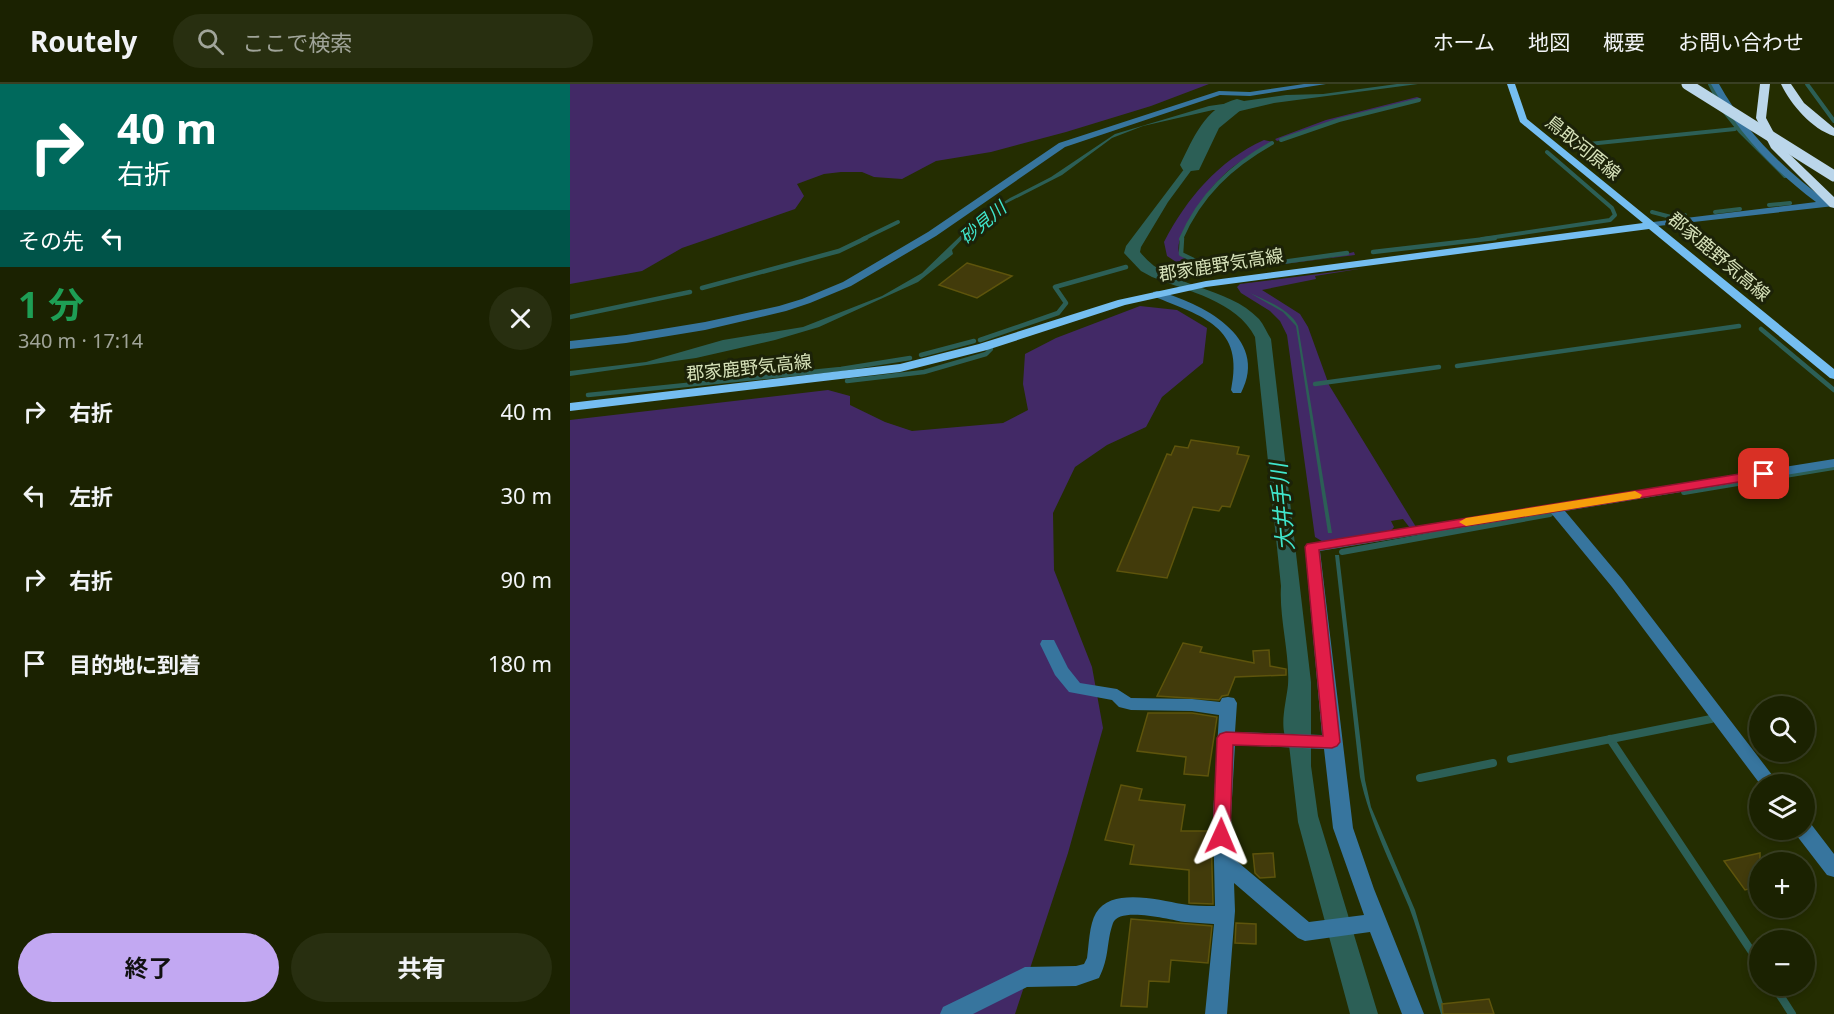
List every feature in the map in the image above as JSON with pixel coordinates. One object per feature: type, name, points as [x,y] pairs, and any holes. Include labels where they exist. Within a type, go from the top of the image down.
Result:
[{"type":"highway","points":[[1687,84],[1834,176]]},
{"type":"highway","points":[[1694,84],[1834,171]]},
{"type":"highway","points":[[1765,84],[1761,118],[1776,148],[1832,204]]},
{"type":"highway","points":[[1786,84],[1789,92],[1812,117],[1834,134]]},
{"type":"main road","name":"鳥取河原線","points":[[1511,84],[1523,120],[1653,225]]},
{"type":"main road","name":"郡家鹿野気高線","points":[[570,407],[900,368],[983,347],[1122,302],[1179,289],[1653,225],[1834,375]]},
{"type":"street","points":[[1238,94],[1252,84]]},
{"type":"street","points":[[570,345],[626,339],[705,326],[782,309],[806,301],[847,284],[932,234],[1062,145],[1225,93],[1238,94],[1322,84]]},
{"type":"street","points":[[1715,84],[1734,118],[1750,138],[1804,189],[1832,204]]},
{"type":"street","points":[[1653,225],[1832,204]]},
{"type":"street","points":[[1157,294],[1208,315],[1231,334],[1237,345],[1241,368],[1237,390]]},
{"type":"street","points":[[1413,1014],[1343,828],[1324,742],[1312,547],[1834,463]]},
{"type":"street","points":[[1555,508],[1617,583],[1762,774]]},
{"type":"street","points":[[1048,644],[1061,671],[1075,688],[1117,694],[1125,702],[1131,704],[1228,706],[1222,816],[1224,916],[1216,1014]]},
{"type":"street","points":[[1226,738],[1324,742]]},
{"type":"street","points":[[1812,840],[1834,869]]},
{"type":"street","points":[[1223,861],[1305,932],[1377,922]]},
{"type":"street","points":[[951,1014],[1024,977],[1076,976],[1091,971],[1097,960],[1104,917],[1114,908],[1151,906],[1183,913],[1224,916]]},
{"type":"shaded area","points":[[570,84],[1209,84],[1151,106],[1066,132],[991,152],[936,161],[902,179],[874,177],[862,172],[824,174],[797,184],[804,196],[795,209],[682,248],[642,271],[570,284]]},
{"type":"shaded area","points":[[1417,97],[1422,99],[1338,120],[1277,141],[1275,139],[1326,120]]},
{"type":"shaded area","points":[[1264,140],[1273,142],[1233,167],[1205,197],[1180,239],[1178,247],[1180,255],[1196,265],[1211,269],[1262,266],[1329,258],[1354,252],[1355,255],[1204,274],[1193,273],[1167,256],[1164,242],[1183,210],[1205,182],[1232,159]]},
{"type":"shaded area","points":[[1365,268],[1315,276],[1316,279],[1262,290],[1300,314],[1308,327],[1329,385],[1416,527],[1410,528],[1403,519],[1391,521],[1394,527],[1389,533],[1325,543],[1315,537],[1287,335],[1280,321],[1270,311],[1241,293],[1237,287],[1240,284]]},
{"type":"shaded area","points":[[1140,306],[1177,310],[1207,328],[1203,363],[1162,397],[1146,427],[1107,445],[1075,467],[1053,513],[1054,570],[1092,667],[1103,728],[1068,853],[1015,1014],[570,1014],[570,420],[828,390],[850,396],[850,405],[885,422],[912,431],[1003,423],[1028,410],[1023,384],[1025,354],[1056,338]]},
{"type":"water","points":[[1397,84],[1418,84],[1274,103],[1219,116],[1221,110],[1213,110],[1143,126],[1112,138],[1062,175],[1001,206],[970,231],[952,250],[953,254],[918,282],[819,327],[775,340],[696,358],[570,376],[570,371],[646,362],[723,340],[803,327],[882,296],[922,273],[979,218],[1010,198],[1051,177],[1115,134],[1209,106],[1286,95],[1323,94]]},
{"type":"water","points":[[1204,123],[1215,125],[1196,164],[1168,202],[1140,252],[1166,273],[1231,299],[1246,308],[1259,319],[1271,339],[1311,682],[1311,766],[1318,816],[1378,1014],[1350,1014],[1298,822],[1289,745],[1283,724],[1288,673],[1255,337],[1236,314],[1224,306],[1152,277],[1141,271],[1124,253],[1126,246],[1194,156]]},
{"type":"water","points":[[1250,293],[1284,310],[1298,326],[1332,533],[1328,533],[1296,326],[1283,312]]},
{"type":"water","points":[[1335,555],[1339,555],[1365,780],[1371,807],[1415,910],[1446,1014],[1441,1014],[1414,920],[1375,827],[1364,794],[1360,777]]},
{"type":"building","points":[[967,263],[1012,276],[977,298],[939,285]]},
{"type":"building","points":[[1191,440],[1239,447],[1237,454],[1249,456],[1230,507],[1222,506],[1219,511],[1193,507],[1167,578],[1117,571],[1167,454],[1171,455],[1175,446],[1188,448]]},
{"type":"building","points":[[1183,643],[1202,647],[1200,652],[1254,663],[1253,651],[1269,650],[1270,666],[1286,669],[1286,675],[1235,677],[1228,695],[1222,696],[1219,700],[1157,696]]},
{"type":"building","points":[[1148,713],[1192,713],[1217,717],[1208,776],[1184,774],[1186,757],[1137,751]]},
{"type":"building","points":[[1121,785],[1142,789],[1139,800],[1185,805],[1181,831],[1211,831],[1213,904],[1189,903],[1189,870],[1130,864],[1134,845],[1105,840]]},
{"type":"building","points":[[1273,853],[1275,877],[1260,878],[1255,873],[1253,854]]},
{"type":"building","points":[[1749,855],[1749,889],[1745,890],[1724,861]]},
{"type":"building","points":[[1131,919],[1212,926],[1208,963],[1171,960],[1169,982],[1149,981],[1147,1007],[1121,1006]]},
{"type":"building","points":[[1236,923],[1256,924],[1256,944],[1235,943]]},
{"type":"building","points":[[1489,999],[1494,1014],[1443,1014],[1442,1004]]},
{"type":"waterway","points":[[1710,84],[1718,100]]},
{"type":"waterway","points":[[1807,84],[1834,121]]},
{"type":"waterway","points":[[1281,140],[1339,120],[1419,100]]},
{"type":"waterway","name":"大井手川","points":[[1191,165],[1210,125],[1237,105]]},
{"type":"waterway","points":[[1724,111],[1740,131],[1785,176]]},
{"type":"waterway","points":[[1569,146],[1735,129]]},
{"type":"waterway","points":[[1181,239],[1197,209],[1218,183],[1243,162],[1272,143]]},
{"type":"waterway","points":[[1482,239],[1610,220],[1615,215],[1612,208],[1547,152]]},
{"type":"waterway","points":[[1769,205],[1790,203]]},
{"type":"waterway","points":[[1715,212],[1740,209]]},
{"type":"waterway","points":[[1652,212],[1671,217],[1685,215]]},
{"type":"waterway","points":[[863,239],[898,222]]},
{"type":"waterway","points":[[702,288],[839,251],[866,238]]},
{"type":"waterway","points":[[1182,238],[1181,254],[1210,268],[1261,265],[1347,253]]},
{"type":"waterway","points":[[1373,252],[1495,238]]},
{"type":"waterway","points":[[980,340],[1058,313],[1066,303],[1055,287],[1126,267]]},
{"type":"waterway","points":[[570,317],[690,292]]},
{"type":"waterway","points":[[1457,366],[1739,326]]},
{"type":"waterway","points":[[1761,329],[1834,390]]},
{"type":"waterway","points":[[921,355],[974,341]]},
{"type":"waterway","points":[[847,381],[924,372],[986,354],[991,349]]},
{"type":"waterway","points":[[588,395],[841,369],[910,358]]},
{"type":"waterway","points":[[1315,384],[1439,367]]},
{"type":"waterway","points":[[1684,492],[1834,467]]},
{"type":"waterway","points":[[1342,552],[1550,514]]},
{"type":"waterway","points":[[1610,739],[1711,719]]},
{"type":"waterway","points":[[1511,759],[1610,739]]},
{"type":"waterway","points":[[1610,739],[1749,948]]},
{"type":"waterway","points":[[1420,778],[1493,763]]},
{"type":"waterway","points":[[1780,996],[1792,1014]]},
{"type":"slow traffic","points":[[1466,522],[1635,495]]},
{"type":"route","points":[[1221,836],[1226,738],[1268,742],[1332,742],[1312,547],[1764,474]]},
{"type":"water label","name":"砂見川","points":[[983,223]]}]
